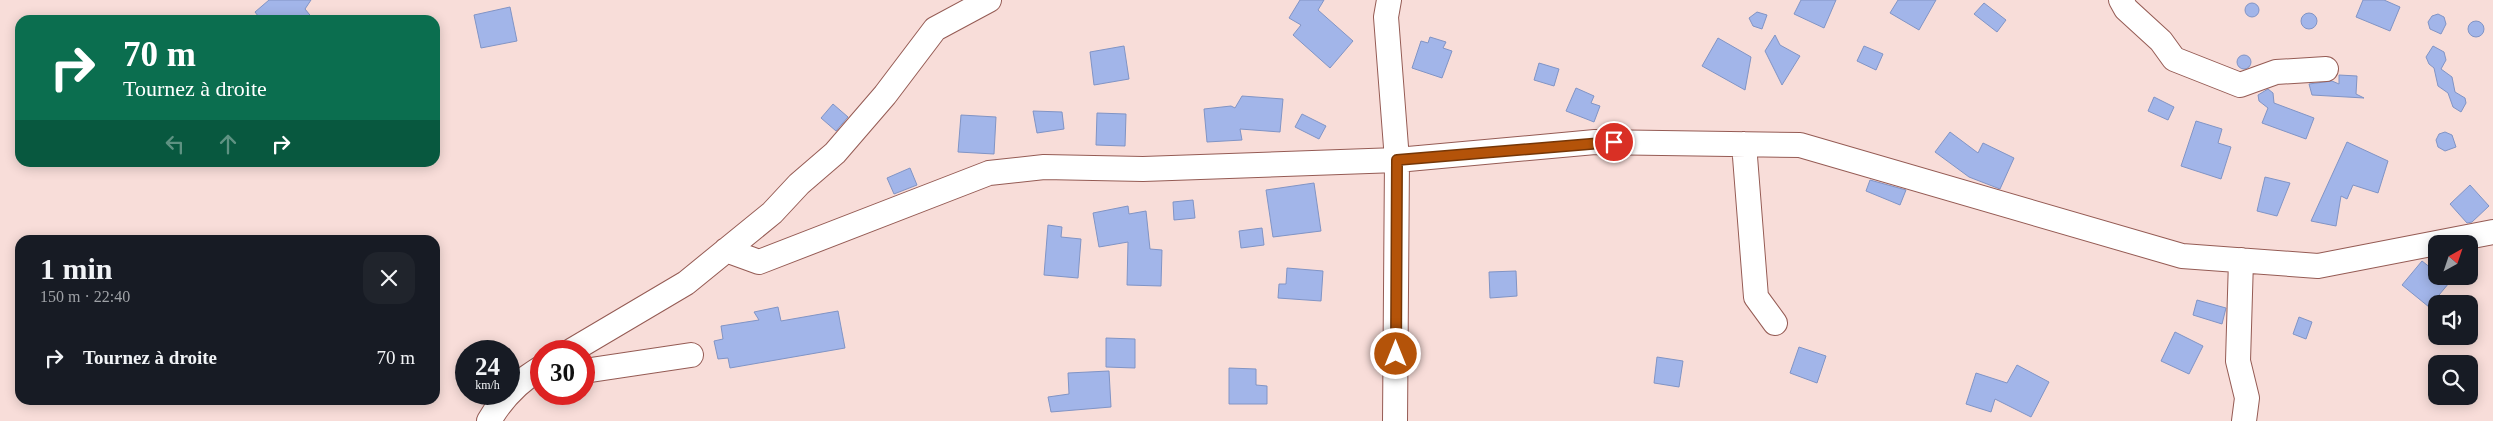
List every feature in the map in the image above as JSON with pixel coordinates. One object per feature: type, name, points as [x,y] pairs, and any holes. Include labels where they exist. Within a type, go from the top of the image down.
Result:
[{"type":"street","points":[[590,340],[686,283],[772,213],[799,184],[835,153],[885,96],[934,29],[989,0]]},
{"type":"street","points":[[1389,0],[1386,16],[1397,160],[1396,421]]},
{"type":"street","points":[[2121,0],[2126,9],[2162,41],[2174,59],[2240,85],[2276,72],[2326,69]]},
{"type":"street","points":[[726,250],[760,262],[989,173],[1044,167],[1143,169],[1397,160],[1596,142],[1800,144],[2182,256],[2318,266],[2493,232]]},
{"type":"street","points":[[1744,144],[1756,297],[1775,323]]},
{"type":"street","points":[[2241,260],[2238,361],[2247,398],[2244,421]]},
{"type":"street","points":[[595,369],[691,355]]},
{"type":"street","points":[[489,421],[496,408],[522,379],[530,374]]},
{"type":"building","points":[[269,0],[311,0],[305,9],[310,15],[257,15],[255,12]]},
{"type":"building","points":[[1300,0],[1324,0],[1318,10],[1353,41],[1330,68],[1293,35],[1301,25],[1289,18]]},
{"type":"building","points":[[1801,0],[1836,0],[1824,28],[1794,14]]},
{"type":"building","points":[[1898,0],[1936,0],[1919,30],[1890,13]]},
{"type":"building","points":[[2363,0],[2384,0],[2400,7],[2390,31],[2356,17]]},
{"type":"building","points":[[1984,3],[2006,20],[1997,32],[1974,14]]},
{"type":"building","points":[[2249,3],[2255,3],[2259,10],[2255,17],[2249,17],[2245,13],[2245,7]]},
{"type":"building","points":[[510,7],[517,41],[481,48],[474,15]]},
{"type":"building","points":[[1757,12],[1767,15],[1762,29],[1753,26],[1749,18]]},
{"type":"building","points":[[2309,13],[2315,15],[2317,21],[2315,27],[2309,29],[2303,27],[2301,21],[2303,15]]},
{"type":"building","points":[[2438,14],[2444,17],[2446,24],[2441,34],[2430,29],[2428,22],[2432,16]]},
{"type":"building","points":[[2473,21],[2479,21],[2484,26],[2482,35],[2473,37],[2468,32],[2468,26]]},
{"type":"building","points":[[1775,35],[1780,45],[1800,56],[1782,85],[1765,51]]},
{"type":"building","points":[[1430,37],[1446,42],[1443,48],[1452,51],[1442,78],[1412,68],[1421,41],[1428,43]]},
{"type":"building","points":[[1718,38],[1751,57],[1745,90],[1702,66]]},
{"type":"building","points":[[1124,46],[1129,79],[1094,85],[1090,52]]},
{"type":"building","points":[[1864,46],[1883,54],[1876,70],[1857,61]]},
{"type":"building","points":[[2433,46],[2444,52],[2446,60],[2441,69],[2452,77],[2455,92],[2465,98],[2466,103],[2461,112],[2453,107],[2448,93],[2438,86],[2434,68],[2429,64],[2426,57]]},
{"type":"building","points":[[2241,55],[2247,55],[2251,62],[2247,69],[2241,69],[2237,65],[2237,59]]},
{"type":"building","points":[[1539,63],[1559,69],[1554,86],[1534,80]]},
{"type":"building","points":[[2339,75],[2357,76],[2356,94],[2364,98],[2312,95],[2309,84],[2332,81],[2339,84]]},
{"type":"building","points":[[1576,88],[1594,96],[1591,103],[1600,106],[1594,122],[1566,111]]},
{"type":"building","points":[[2268,89],[2273,93],[2274,103],[2314,118],[2306,139],[2262,123],[2268,108],[2259,101],[2258,95]]},
{"type":"building","points":[[1242,96],[1283,99],[1280,132],[1240,129],[1242,140],[1207,142],[1204,109],[1231,106],[1235,108]]},
{"type":"building","points":[[2154,97],[2174,107],[2168,120],[2148,111]]},
{"type":"building","points":[[833,104],[848,117],[836,131],[821,118]]},
{"type":"building","points":[[1033,111],[1062,112],[1064,129],[1037,133]]},
{"type":"building","points":[[1097,113],[1126,114],[1125,146],[1096,145]]},
{"type":"building","points":[[1302,114],[1326,126],[1319,139],[1295,127]]},
{"type":"building","points":[[961,115],[996,117],[994,154],[958,152]]},
{"type":"building","points":[[2196,121],[2222,129],[2218,143],[2231,147],[2221,179],[2181,166]]},
{"type":"building","points":[[1950,132],[1978,153],[1983,143],[2014,158],[2000,189],[1969,177],[1935,152]]},
{"type":"building","points":[[2445,132],[2452,135],[2456,147],[2445,151],[2438,147],[2436,140],[2439,134]]},
{"type":"building","points":[[2347,142],[2388,161],[2378,193],[2353,185],[2347,199],[2341,196],[2336,226],[2311,221]]},
{"type":"building","points":[[910,168],[917,185],[894,194],[887,178]]},
{"type":"building","points":[[2265,177],[2290,183],[2277,216],[2257,211]]},
{"type":"building","points":[[1870,180],[1906,190],[1900,205],[1866,191]]},
{"type":"building","points":[[1314,183],[1321,231],[1273,237],[1266,190]]},
{"type":"building","points":[[2470,185],[2489,206],[2472,222],[2467,223],[2450,204]]},
{"type":"building","points":[[1193,200],[1195,218],[1174,220],[1173,202]]},
{"type":"building","points":[[1128,206],[1129,214],[1146,211],[1150,249],[1162,250],[1161,286],[1127,285],[1128,242],[1099,247],[1093,213]]},
{"type":"building","points":[[1048,225],[1062,227],[1061,237],[1081,239],[1078,278],[1044,275]]},
{"type":"building","points":[[1262,228],[1264,245],[1241,248],[1239,231]]},
{"type":"building","points":[[2422,261],[2428,266],[2428,285],[2447,285],[2439,295],[2428,295],[2428,306],[2402,285]]},
{"type":"building","points":[[1287,268],[1323,271],[1321,301],[1278,298],[1279,284],[1286,284]]},
{"type":"building","points":[[1516,271],[1517,296],[1490,298],[1489,272]]},
{"type":"building","points":[[2197,300],[2226,308],[2222,324],[2193,315]]},
{"type":"building","points":[[778,307],[781,321],[838,311],[845,348],[730,368],[728,358],[718,359],[714,341],[723,339],[721,326],[759,320],[754,312]]},
{"type":"building","points":[[2299,317],[2312,322],[2306,339],[2293,334]]},
{"type":"building","points":[[2175,332],[2203,346],[2189,374],[2161,361]]},
{"type":"building","points":[[1106,338],[1135,339],[1135,368],[1106,367]]},
{"type":"building","points":[[1799,347],[1826,356],[1817,383],[1790,373]]},
{"type":"building","points":[[1657,357],[1683,361],[1679,387],[1654,383]]},
{"type":"building","points":[[2017,365],[2049,382],[2031,417],[1995,399],[1991,412],[1966,404],[1976,373],[2007,383]]},
{"type":"building","points":[[1229,368],[1256,369],[1256,385],[1267,386],[1267,404],[1229,404]]},
{"type":"building","points":[[1109,371],[1111,407],[1051,412],[1048,397],[1069,394],[1068,373]]},
{"type":"route","points":[[1396,354],[1397,160],[1614,142]]}]
